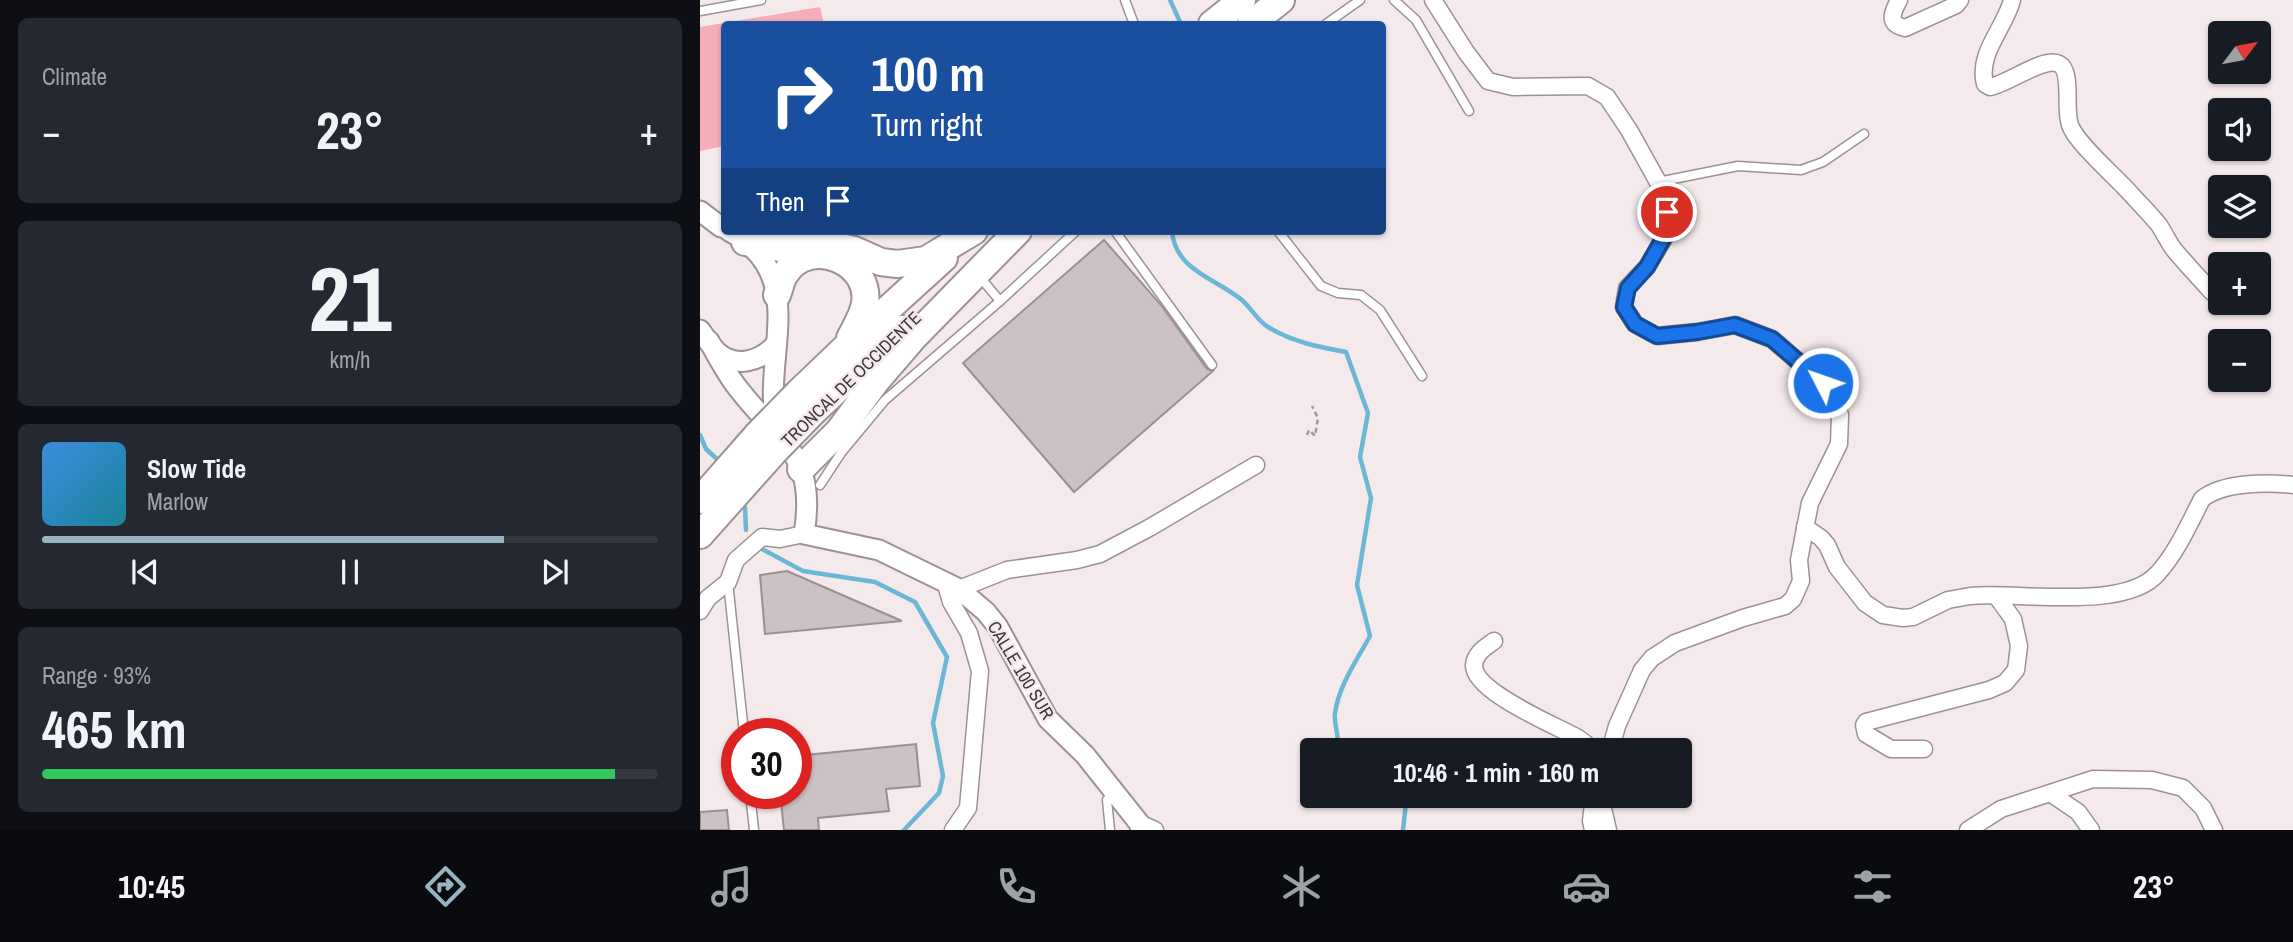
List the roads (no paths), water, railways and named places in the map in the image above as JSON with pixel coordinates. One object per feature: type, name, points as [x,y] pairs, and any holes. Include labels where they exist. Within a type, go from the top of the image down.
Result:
[{"type":"highway","points":[[1217,21],[1242,7],[1281,0]]},
{"type":"highway","points":[[739,235],[780,248],[827,244],[854,250],[881,262],[913,263],[942,252],[968,235]]},
{"type":"highway","name":"TRONCAL DE OCCIDENTE","points":[[806,402],[845,348],[970,235]]},
{"type":"highway","name":"TRONCAL DE OCCIDENTE","points":[[700,500],[770,440],[806,402],[1005,235]]},
{"type":"highway","points":[[811,477],[839,431],[877,380],[914,337],[1014,235]]},
{"type":"highway","points":[[777,295],[784,275],[802,259],[826,255],[839,258],[850,265],[862,283],[865,295],[864,308],[845,348]]},
{"type":"highway","name":"TRONCAL DE OCCIDENTE","points":[[700,535],[770,440]]},
{"type":"street","points":[[1433,0],[1488,81],[1513,87],[1588,86],[1607,97],[1629,130],[1658,182],[1667,212],[1668,230],[1647,267],[1628,288],[1624,307],[1635,324],[1657,336],[1735,325],[1772,339],[1823,383],[1835,401],[1840,415],[1839,444],[1810,503],[1799,560],[1801,581],[1793,599],[1785,606],[1675,643],[1652,658],[1642,670],[1614,738]]},
{"type":"street","points":[[1899,0],[1891,14],[1892,20],[1897,26],[1905,28],[1956,5],[1960,0]]},
{"type":"street","points":[[2012,0],[1991,43],[1984,66],[1984,84],[1990,87],[2001,85],[2050,62],[2064,68],[2067,74],[2066,101],[2070,125],[2080,140],[2160,227],[2174,250],[2208,288]]},
{"type":"street","points":[[700,211],[721,226]]},
{"type":"street","points":[[700,224],[721,228]]},
{"type":"street","points":[[733,235],[765,265],[777,295],[779,328],[770,440]]},
{"type":"street","points":[[704,336],[717,352],[741,362],[755,360],[767,354],[776,344]]},
{"type":"street","points":[[704,336],[770,440],[792,450],[811,477],[804,534]]},
{"type":"street","points":[[953,830],[968,808],[980,671],[969,633],[954,608],[952,585],[1007,570],[1100,554],[1256,465]]},
{"type":"street","points":[[1805,527],[1827,545],[1837,566],[1866,603],[1883,615],[1903,618],[1913,617],[1958,597],[1986,594],[1997,597],[2104,596],[2127,592],[2158,574],[2178,545],[2202,499],[2209,493],[2230,486],[2293,485]]},
{"type":"street","name":"CALLE 100 SUR","points":[[700,611],[708,598],[729,582],[736,560],[762,537],[780,539],[804,534],[879,550],[952,585],[986,612],[998,627],[1048,719],[1085,755],[1145,828]]},
{"type":"street","points":[[1924,749],[1891,749],[1866,734],[1864,725],[1866,722],[1989,690],[2006,683],[2016,670],[2019,646],[2013,619],[1997,597]]},
{"type":"street","points":[[1494,641],[1479,652],[1474,666],[1478,678],[1494,694],[1578,738]]},
{"type":"street","points":[[1968,830],[2001,809],[2093,779],[2152,780],[2183,788],[2203,808],[2214,830]]},
{"type":"street","points":[[2050,793],[2078,811],[2091,830]]},
{"type":"street","points":[[1593,808],[1593,830]]},
{"type":"street","points":[[1603,808],[1608,830]]},
{"type":"lane","points":[[700,11],[761,0]]},
{"type":"lane","points":[[1125,0],[1133,21]]},
{"type":"lane","points":[[1330,21],[1360,0]]},
{"type":"lane","points":[[1394,0],[1416,20],[1469,111]]},
{"type":"lane","points":[[1658,182],[1738,166],[1801,170],[1823,162],[1864,134]]},
{"type":"lane","points":[[811,477],[841,453],[885,400],[1072,235]]},
{"type":"lane","points":[[1118,235],[1213,365]]},
{"type":"lane","points":[[1281,235],[1321,286],[1338,293],[1361,295],[1380,310],[1422,376]]},
{"type":"lane","points":[[977,273],[1000,301]]},
{"type":"lane","points":[[729,582],[743,718]]},
{"type":"lane","points":[[1107,800],[1110,830]]},
{"type":"lane","points":[[752,809],[754,830]]},
{"type":"waterway","points":[[1170,0],[1180,21]]},
{"type":"waterway","points":[[1173,235],[1180,255],[1188,264],[1242,300],[1268,327],[1296,340],[1346,352],[1368,413],[1360,457],[1371,498],[1357,585],[1370,636],[1340,693],[1335,718],[1338,738]]},
{"type":"waterway","points":[[700,435],[706,449],[719,461]]},
{"type":"waterway","points":[[745,507],[746,530]]},
{"type":"waterway","points":[[760,548],[803,571],[875,582],[915,602],[947,657],[933,723],[943,776],[939,793],[904,830]]},
{"type":"waterway","points":[[1403,830],[1405,808]]}]
